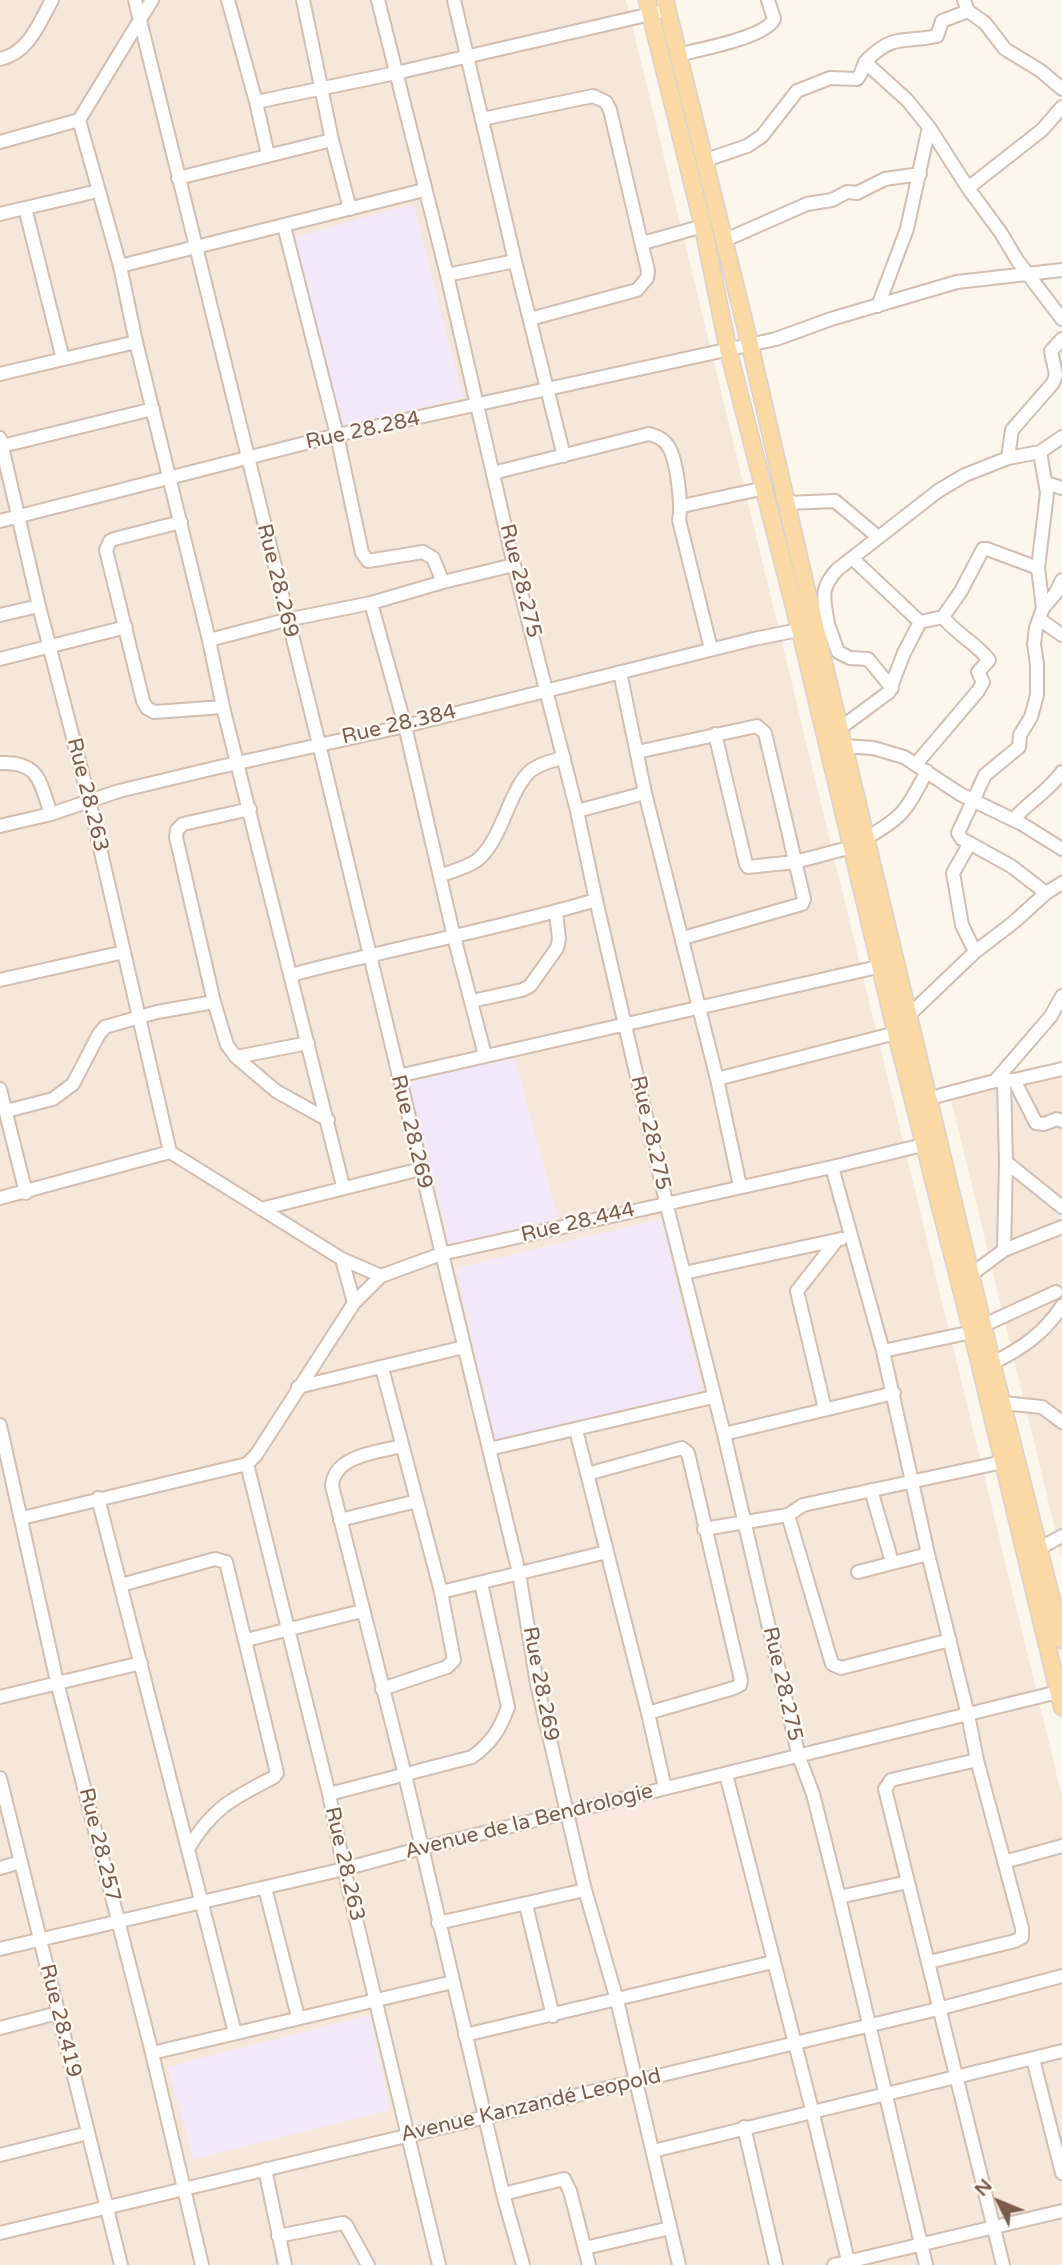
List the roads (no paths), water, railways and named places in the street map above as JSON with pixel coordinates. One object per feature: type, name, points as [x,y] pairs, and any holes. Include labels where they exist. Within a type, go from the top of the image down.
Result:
[{"type":"main road","points":[[666,5],[787,503],[859,842],[896,1033],[972,1274],[978,1328],[992,1363],[1003,1403],[1062,1640]]},
{"type":"main road","points":[[649,7],[703,226],[729,349],[765,488],[814,627],[844,746],[859,842],[930,1098],[932,1142],[978,1328],[1003,1462],[1060,1700]]},
{"type":"street","points":[[0,59],[18,52],[27,43],[52,0]]},
{"type":"street","name":"Rue 28.269","points":[[135,0],[519,1573],[537,1684],[585,1890],[637,2081],[679,2265]]},
{"type":"street","points":[[0,142],[79,120],[152,0]]},
{"type":"street","points":[[228,0],[268,155]]},
{"type":"street","points":[[303,0],[349,209]]},
{"type":"street","name":"Rue 28.275","points":[[378,0],[447,275],[514,565],[577,811],[666,1202],[724,1434],[799,1757],[813,1794],[839,1897],[926,2265]]},
{"type":"street","points":[[454,0],[564,456]]},
{"type":"street","points":[[678,55],[721,46],[765,29],[774,19],[768,0]]},
{"type":"street","points":[[256,102],[396,73],[649,7],[666,5]]},
{"type":"street","points":[[703,161],[747,146],[762,136],[797,91],[830,78],[859,78],[864,62],[895,40],[937,36],[943,20],[966,6],[985,23],[1005,49],[1041,71],[1062,89]]},
{"type":"street","points":[[864,62],[907,100],[929,127],[968,188],[1002,233],[1017,260],[1062,319]]},
{"type":"street","points":[[482,120],[593,96],[600,98],[611,110],[643,243],[647,278],[637,290],[530,319]]},
{"type":"street","points":[[968,188],[1042,130],[1062,107]]},
{"type":"street","points":[[79,120],[120,265],[223,707],[343,1186]]},
{"type":"street","points":[[878,306],[901,248],[929,127]]},
{"type":"street","points":[[178,178],[332,140]]},
{"type":"street","points":[[723,241],[807,204],[832,200],[847,192],[857,193],[885,179],[920,174]]},
{"type":"street","points":[[120,265],[425,190]]},
{"type":"street","points":[[0,214],[98,191]]},
{"type":"street","points":[[25,208],[63,359]]},
{"type":"street","points":[[284,226],[337,435],[364,558],[368,561],[416,551],[423,552],[433,558],[443,582]]},
{"type":"street","points":[[643,243],[703,226]]},
{"type":"street","points":[[447,275],[515,261]]},
{"type":"street","name":"Rue 28.284","points":[[0,521],[337,435],[750,345],[957,282],[1062,270]]},
{"type":"street","points":[[1008,458],[1012,430],[1053,383],[1056,375],[1051,351],[1062,339]]},
{"type":"street","points":[[0,374],[136,342]]},
{"type":"street","points":[[1,442],[153,409]]},
{"type":"street","points":[[494,473],[649,434],[668,445],[682,506],[679,520],[711,649]]},
{"type":"street","points":[[892,688],[867,657],[850,659],[838,652],[814,627],[824,602],[826,582],[852,558],[938,491],[968,474],[1008,458],[1040,452],[1062,437]]},
{"type":"street","name":"Rue 28.263","points":[[1,442],[17,518],[89,800],[170,1153]]},
{"type":"street","points":[[1040,452],[1047,493],[1038,568],[1041,613],[1034,644],[1038,680],[1035,708],[1023,729],[1019,747],[985,775],[958,833],[970,844],[1011,866],[1045,893]]},
{"type":"street","points":[[1046,483],[1062,488]]},
{"type":"street","points":[[682,506],[765,488]]},
{"type":"street","points":[[787,503],[835,501],[878,537]]},
{"type":"street","points":[[181,522],[114,538],[106,550],[143,701],[147,708],[154,712],[223,707]]},
{"type":"street","points":[[920,622],[943,617],[961,592],[985,548],[1038,568]]},
{"type":"street","points":[[852,558],[920,622]]},
{"type":"street","points":[[209,640],[286,620],[371,603],[514,565]]},
{"type":"street","points":[[1041,613],[1062,580]]},
{"type":"street","points":[[371,603],[405,726],[454,937],[485,1055]]},
{"type":"street","points":[[0,615],[39,606]]},
{"type":"street","points":[[1041,613],[1062,635]]},
{"type":"street","points":[[715,734],[746,864],[752,868],[795,862],[859,842],[894,822],[909,805],[922,767],[984,680],[978,672],[989,660],[943,617]]},
{"type":"street","points":[[839,729],[892,688],[904,653],[920,622]]},
{"type":"street","points":[[0,659],[126,627]]},
{"type":"street","name":"Rue 28.384","points":[[0,825],[51,814],[89,800],[318,744],[405,726],[711,649],[814,627]]},
{"type":"street","points":[[620,672],[645,793],[683,938],[740,1186]]},
{"type":"street","points":[[637,752],[757,726],[765,733],[804,899],[802,904],[683,938]]},
{"type":"street","points":[[844,746],[873,748],[922,767],[972,800],[1062,849]]},
{"type":"street","points":[[440,876],[478,860],[494,839],[515,795],[531,770],[546,762],[564,758]]},
{"type":"street","points":[[0,763],[14,762],[31,768],[38,776],[51,814]]},
{"type":"street","points":[[1013,821],[1024,807],[1042,796],[1062,772]]},
{"type":"street","points":[[577,811],[645,793]]},
{"type":"street","points":[[250,809],[183,824],[177,830],[176,837],[214,1002],[227,1045],[236,1057],[276,1091],[328,1120]]},
{"type":"street","points":[[970,844],[953,873],[962,925],[975,952]]},
{"type":"street","points":[[909,1015],[975,952],[1014,922],[1045,893],[1062,883]]},
{"type":"street","points":[[291,975],[368,954],[454,937],[556,912],[596,900]]},
{"type":"street","points":[[472,1001],[530,986],[557,948],[559,939],[556,912]]},
{"type":"street","points":[[0,979],[124,953]]},
{"type":"street","points":[[398,1076],[882,966]]},
{"type":"street","points":[[1004,1250],[1004,1081],[1051,1016],[1062,996]]},
{"type":"street","points":[[6,1111],[53,1099],[73,1084],[105,1027],[214,1002]]},
{"type":"street","points":[[717,1079],[896,1033]]},
{"type":"street","points":[[236,1057],[308,1043]]},
{"type":"street","points":[[930,1098],[1061,1068]]},
{"type":"street","points":[[1004,1081],[1036,1123],[1044,1124],[1057,1119],[1062,1121]]},
{"type":"street","points":[[0,1089],[26,1193]]},
{"type":"street","name":"Rue 28.444","points":[[382,1276],[441,1254],[832,1167],[932,1142]]},
{"type":"street","points":[[0,1198],[170,1153],[342,1259],[382,1276],[354,1303],[256,1455],[247,1464],[22,1518]]},
{"type":"street","points":[[1006,1162],[1062,1207]]},
{"type":"street","points":[[832,1167],[844,1237],[883,1351],[894,1393],[928,1554],[977,1760],[1022,1928],[1022,1937],[1015,1941],[929,1962]]},
{"type":"street","points":[[261,1209],[343,1186],[421,1169]]},
{"type":"street","points":[[972,1274],[1004,1250],[1062,1227]]},
{"type":"street","points":[[684,1273],[844,1237]]},
{"type":"street","points":[[825,1409],[797,1291],[844,1237]]},
{"type":"street","points":[[342,1259],[354,1303]]},
{"type":"street","points":[[883,1351],[978,1328],[1055,1291]]},
{"type":"street","points":[[992,1363],[1021,1349],[1050,1324],[1062,1306]]},
{"type":"street","points":[[298,1387],[464,1347]]},
{"type":"street","points":[[382,1368],[441,1592],[454,1660],[452,1664],[382,1689]]},
{"type":"street","points":[[724,1434],[894,1393]]},
{"type":"street","points":[[489,1449],[713,1397]]},
{"type":"street","points":[[1003,1403],[1062,1409]]},
{"type":"street","points":[[1042,1407],[1062,1422]]},
{"type":"street","name":"Rue 28.257","points":[[0,1425],[57,1682],[152,2053],[202,2265]]},
{"type":"street","points":[[576,1430],[665,1788]]},
{"type":"street","points":[[402,1446],[350,1459],[337,1474],[332,1486],[405,1775],[503,2194],[523,2265]]},
{"type":"street","points":[[587,1474],[682,1448],[688,1453],[741,1680],[740,1685],[648,1713]]},
{"type":"street","points":[[704,1529],[788,1515],[803,1505],[1003,1462]]},
{"type":"street","name":"Rue 28.263","points":[[247,1464],[439,2265]]},
{"type":"street","points":[[872,1490],[892,1562]]},
{"type":"street","points":[[98,1498],[235,2033]]},
{"type":"street","points":[[340,1520],[417,1501]]},
{"type":"street","points":[[788,1515],[832,1664],[841,1668],[950,1640]]},
{"type":"street","points":[[1038,1549],[1062,1536]]},
{"type":"street","points":[[441,1592],[607,1552]]},
{"type":"street","points":[[858,1572],[928,1554]]},
{"type":"street","points":[[121,1585],[221,1559],[226,1562],[246,1640],[277,1773],[275,1777],[235,1796],[211,1815],[188,1849]]},
{"type":"street","points":[[328,1794],[472,1757],[489,1744],[501,1727],[508,1707],[481,1583]]},
{"type":"street","points":[[246,1640],[362,1611]]},
{"type":"street","points":[[0,1697],[141,1663]]},
{"type":"street","name":"Avenue de la Bendrologie","points":[[0,1949],[344,1870],[422,1848],[968,1715],[1060,1700]]},
{"type":"street","points":[[977,1760],[891,1780],[885,1789],[1003,2265]]},
{"type":"street","points":[[726,1774],[849,2263]]},
{"type":"street","name":"Rue 28.419","points":[[0,1778],[121,2265]]},
{"type":"street","points":[[1004,1862],[1062,1846]]},
{"type":"street","points":[[0,1868],[21,1862]]},
{"type":"street","points":[[839,1897],[908,1882]]},
{"type":"street","points":[[265,1888],[299,2017]]},
{"type":"street","points":[[438,1923],[585,1890]]},
{"type":"street","points":[[526,1905],[553,2015]]},
{"type":"street","points":[[465,2035],[774,1962]]},
{"type":"street","name":"Avenue Kanzandé Leopold","points":[[0,2233],[938,2009],[1062,1976]]},
{"type":"street","points":[[152,2053],[453,1982]]},
{"type":"street","points":[[0,2028],[58,2013]]},
{"type":"street","points":[[653,2151],[885,2092],[956,2078],[1062,2051]]},
{"type":"street","points":[[1033,2059],[1062,2173]]},
{"type":"street","points":[[744,2127],[776,2265]]},
{"type":"street","points":[[0,2155],[88,2133]]},
{"type":"street","points":[[265,2169],[285,2265]]},
{"type":"street","points":[[503,2194],[564,2179],[570,2191],[589,2265]]},
{"type":"street","points":[[834,2265],[1062,2211]]},
{"type":"street","points":[[278,2236],[343,2223],[368,2265]]},
{"type":"street","points":[[585,2248],[670,2228]]}]
